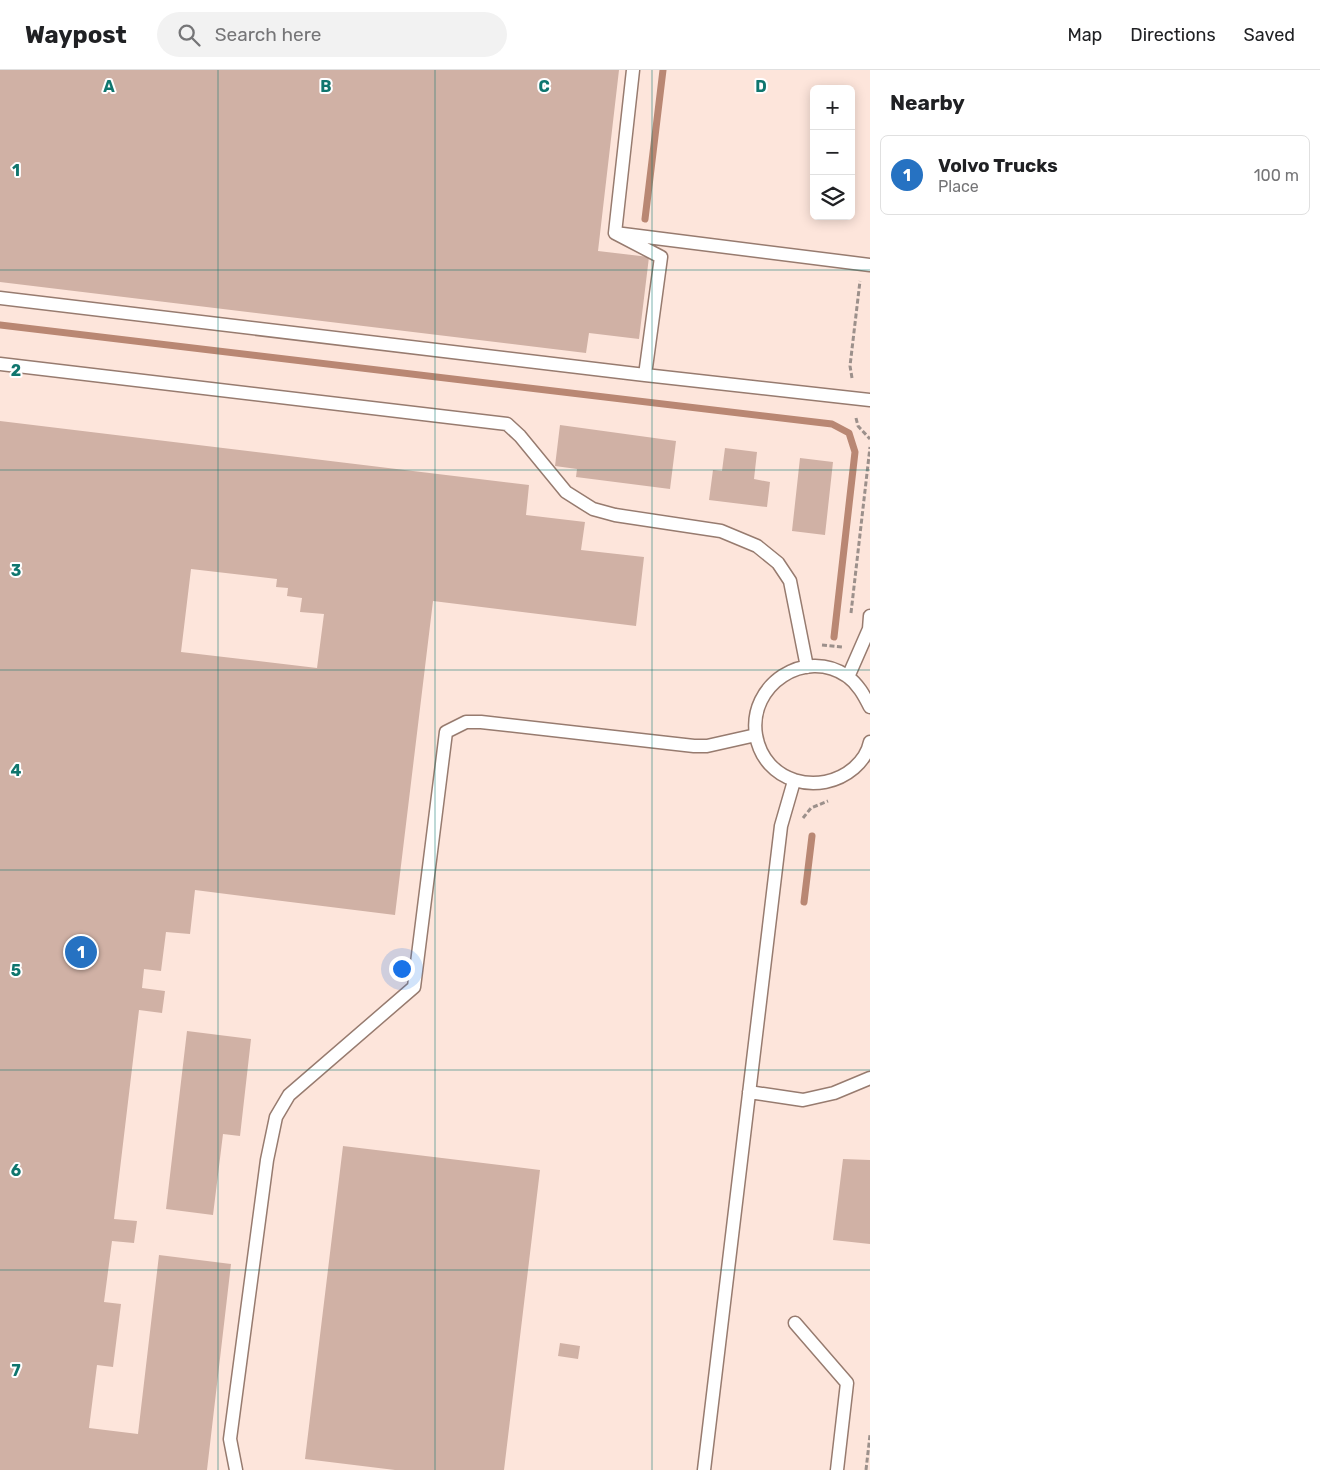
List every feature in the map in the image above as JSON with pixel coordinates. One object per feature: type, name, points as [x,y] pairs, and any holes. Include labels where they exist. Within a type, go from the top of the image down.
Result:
[{"type":"lane","points":[[615,233],[633,70]]},
{"type":"lane","points":[[615,233],[870,265]]},
{"type":"lane","points":[[615,233],[660,257],[646,375]]},
{"type":"lane","points":[[0,298],[870,400]]},
{"type":"lane","points":[[0,364],[506,424],[520,436],[566,492],[593,509],[615,515],[721,531],[757,546],[778,563],[790,581],[807,667]]},
{"type":"lane","points":[[848,677],[869,629],[870,616]]},
{"type":"lane","points":[[870,707],[862,691],[848,677],[835,670],[821,666],[807,667],[788,672],[773,683],[762,698],[756,716],[756,735],[760,750],[769,763],[780,773],[794,781],[812,784],[829,782],[846,775],[859,763],[870,746]]},
{"type":"lane","points":[[236,1470],[230,1439],[267,1160],[276,1117],[289,1095],[414,987],[446,732],[466,722],[481,722],[694,746],[707,746],[756,735]]},
{"type":"lane","points":[[704,1470],[781,826],[794,781]]},
{"type":"lane","points":[[749,1092],[803,1100],[834,1093],[870,1078]]},
{"type":"lane","points":[[795,1323],[847,1383],[837,1470]]},
{"type":"path","points":[[852,378],[850,366],[860,281]]},
{"type":"path","points":[[856,418],[858,426],[870,438]]},
{"type":"path","points":[[850,619],[870,447]]},
{"type":"path","points":[[822,645],[847,648]]},
{"type":"path","points":[[802,822],[804,816],[811,808],[831,800]]},
{"type":"path","points":[[866,1470],[870,1435]]},
{"type":"shaded area","points":[[0,70],[870,70],[870,1470],[0,1470]]},
{"type":"building","points":[[0,70],[619,70],[598,251],[649,257],[639,339],[589,333],[586,353],[0,282]]},
{"type":"building","points":[[0,421],[529,485],[526,515],[585,522],[581,550],[644,557],[636,626],[433,601],[395,915],[195,890],[190,934],[166,932],[161,971],[144,969],[142,988],[165,991],[162,1013],[139,1010],[114,1219],[137,1221],[134,1243],[112,1241],[104,1302],[121,1304],[113,1367],[97,1365],[89,1428],[138,1434],[159,1255],[231,1264],[207,1470],[0,1470]],"holes":[[[191,569],[277,579],[276,587],[288,588],[287,596],[302,598],[300,612],[324,614],[317,668],[181,652]]]},
{"type":"building","points":[[560,425],[676,441],[670,489],[576,477],[577,469],[555,466]]},
{"type":"building","points":[[725,448],[757,452],[754,479],[770,482],[767,507],[709,500],[713,470],[722,471]]},
{"type":"building","points":[[800,458],[833,462],[825,535],[792,531]]},
{"type":"building","points":[[187,1031],[251,1039],[240,1136],[223,1134],[213,1215],[166,1209]]},
{"type":"building","points":[[343,1146],[540,1170],[504,1470],[395,1470],[305,1459]]},
{"type":"building","points":[[843,1159],[870,1160],[870,1244],[833,1240]]},
{"type":"building","points":[[560,1343],[580,1346],[578,1359],[558,1356]]},
{"type":"waterway","points":[[645,219],[663,70]]},
{"type":"waterway","points":[[0,325],[832,424],[849,433],[855,452],[834,637]]},
{"type":"waterway","points":[[804,902],[812,836]]},
{"type":"place","name":"Volvo Trucks","points":[[81,952]]}]
